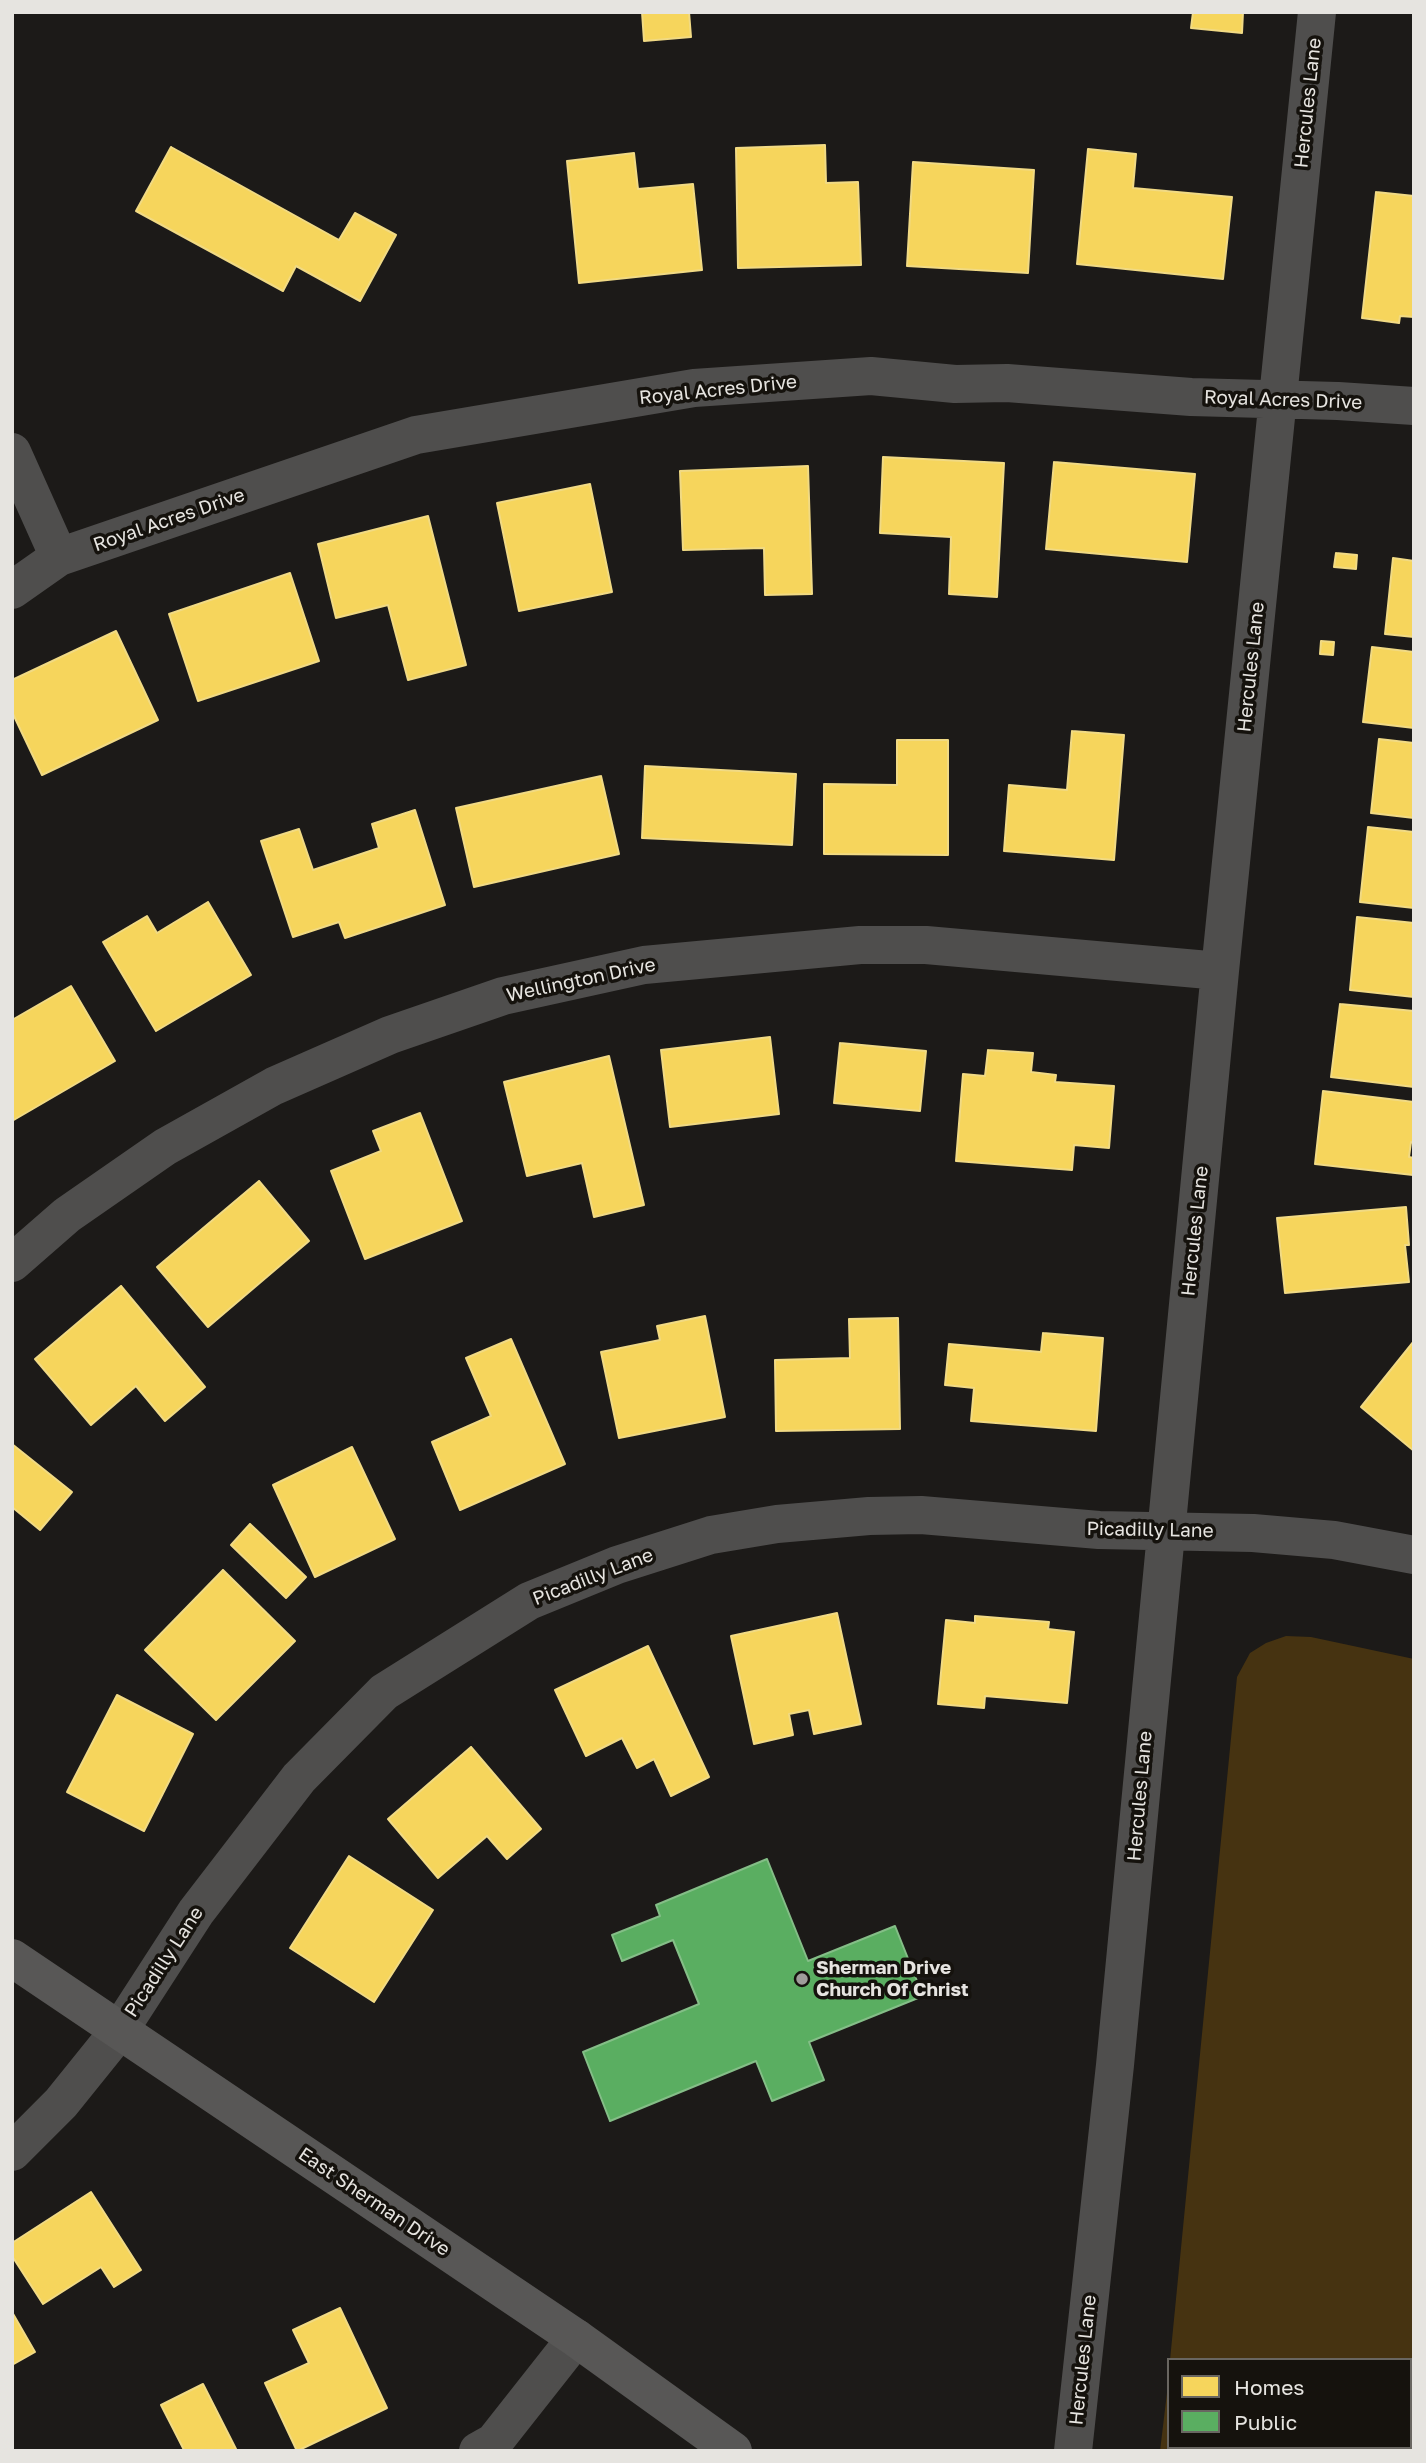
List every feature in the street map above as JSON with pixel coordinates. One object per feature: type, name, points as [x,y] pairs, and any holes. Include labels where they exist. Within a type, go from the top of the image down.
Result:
[{"type":"main road","name":"East Sherman Drive","points":[[12,1958],[576,2338],[733,2451]]},
{"type":"street","name":"Hercules Lane","points":[[1073,2451],[1116,2052],[1220,971],[1317,12]]},
{"type":"street","name":"Royal Acres Drive","points":[[12,590],[59,557],[416,435],[694,388],[871,376],[955,384],[1007,383],[1191,397],[1414,406]]},
{"type":"street","points":[[12,452],[59,557]]},
{"type":"street","name":"Wellington Drive","points":[[12,1263],[67,1215],[164,1147],[274,1086],[390,1035],[503,996],[644,964],[860,945],[926,945],[1220,971]]},
{"type":"street","name":"Picadilly Lane","points":[[12,2152],[61,2103],[119,2031],[195,1912],[299,1778],[384,1692],[529,1601],[617,1565],[711,1535],[777,1524],[869,1516],[922,1515],[1099,1530],[1252,1533],[1307,1538],[1414,1555]]},
{"type":"street","points":[[478,2451],[494,2442],[576,2338]]},
{"type":"shaded area","points":[[1286,1636],[1311,1637],[1414,1659],[1414,2451],[1160,2451],[1167,2393],[1167,2449],[1412,2449],[1412,2358],[1170,2358],[1237,1677],[1250,1653],[1266,1643]]},
{"type":"building: Homes","points":[[642,12],[689,12],[691,37],[644,41]]},
{"type":"building: Homes","points":[[1193,12],[1243,12],[1242,33],[1191,28]]},
{"type":"building: Homes","points":[[825,145],[826,183],[858,182],[861,265],[738,268],[736,148]]},
{"type":"building: Homes","points":[[171,147],[339,240],[355,213],[396,235],[360,301],[296,266],[283,291],[136,211]]},
{"type":"building: Homes","points":[[1088,149],[1136,154],[1133,188],[1232,197],[1223,279],[1077,264]]},
{"type":"building: Homes","points":[[634,153],[638,189],[693,184],[702,270],[579,283],[567,161]]},
{"type":"building: Homes","points":[[913,162],[1034,170],[1028,273],[907,266]]},
{"type":"building: Homes","points":[[1376,192],[1414,196],[1414,317],[1400,316],[1399,323],[1362,318]]},
{"type":"building: Homes","points":[[883,457],[1004,463],[997,597],[949,594],[951,537],[880,533]]},
{"type":"building: Homes","points":[[1054,462],[1195,474],[1187,562],[1046,549]]},
{"type":"building: Homes","points":[[808,466],[812,594],[765,595],[764,548],[683,550],[680,471]]},
{"type":"building: Homes","points":[[590,484],[612,592],[519,611],[497,503]]},
{"type":"building: Homes","points":[[428,516],[466,665],[408,680],[388,605],[336,618],[318,544]]},
{"type":"building: Homes","points":[[1336,553],[1357,555],[1356,569],[1334,567]]},
{"type":"building: Homes","points":[[1393,558],[1414,561],[1414,637],[1385,634]]},
{"type":"building: Homes","points":[[290,573],[319,661],[198,701],[169,614]]},
{"type":"building: Homes","points":[[116,631],[158,720],[42,775],[12,712],[12,680]]},
{"type":"building: Homes","points":[[1321,641],[1334,642],[1333,655],[1320,654]]},
{"type":"building: Homes","points":[[1372,647],[1414,652],[1414,728],[1363,722]]},
{"type":"building: Homes","points":[[1072,731],[1124,735],[1114,860],[1004,851],[1009,785],[1067,790]]},
{"type":"building: Homes","points":[[1379,739],[1414,743],[1414,818],[1371,813]]},
{"type":"building: Homes","points":[[897,740],[948,740],[948,855],[824,854],[824,784],[897,785]]},
{"type":"building: Homes","points":[[645,766],[796,774],[792,845],[642,838]]},
{"type":"building: Homes","points":[[601,776],[619,854],[474,887],[456,808]]},
{"type":"building: Homes","points":[[415,810],[445,905],[345,938],[339,922],[293,937],[261,841],[299,829],[313,870],[379,848],[372,824]]},
{"type":"building: Homes","points":[[1368,827],[1414,832],[1414,908],[1360,902]]},
{"type":"building: Homes","points":[[208,902],[251,975],[156,1031],[103,942],[147,916],[157,933]]},
{"type":"building: Homes","points":[[1357,917],[1414,923],[1414,997],[1350,990]]},
{"type":"building: Homes","points":[[71,986],[115,1061],[12,1121],[12,1020]]},
{"type":"building: Homes","points":[[1340,1004],[1414,1011],[1414,1087],[1331,1077]]},
{"type":"building: Homes","points":[[770,1037],[779,1114],[670,1127],[661,1050]]},
{"type":"building: Homes","points":[[840,1043],[926,1051],[920,1111],[834,1103]]},
{"type":"building: Homes","points":[[988,1050],[1033,1053],[1031,1072],[1056,1075],[1055,1082],[1114,1086],[1109,1148],[1074,1145],[1072,1170],[956,1161],[963,1074],[985,1076]]},
{"type":"building: Homes","points":[[609,1056],[644,1205],[594,1217],[582,1163],[527,1176],[504,1082]]},
{"type":"building: Homes","points":[[1323,1091],[1414,1102],[1414,1143],[1411,1142],[1409,1157],[1414,1158],[1413,1175],[1315,1164]]},
{"type":"building: Homes","points":[[420,1113],[462,1221],[365,1259],[331,1171],[381,1151],[373,1131]]},
{"type":"building: Homes","points":[[259,1181],[309,1241],[208,1327],[157,1267]]},
{"type":"building: Homes","points":[[1406,1207],[1409,1245],[1405,1245],[1409,1282],[1285,1293],[1277,1218]]},
{"type":"building: Homes","points":[[121,1286],[205,1387],[165,1421],[136,1386],[91,1425],[35,1359]]},
{"type":"building: Homes","points":[[705,1316],[725,1417],[619,1438],[601,1352],[660,1340],[657,1326]]},
{"type":"building: Homes","points":[[898,1318],[900,1429],[776,1431],[775,1360],[850,1358],[849,1319]]},
{"type":"building: Homes","points":[[1043,1333],[1103,1338],[1096,1431],[971,1421],[974,1388],[945,1385],[949,1344],[1041,1352]]},
{"type":"building: Homes","points":[[511,1339],[565,1464],[460,1510],[432,1442],[491,1416],[466,1358]]},
{"type":"building: Homes","points":[[1414,1341],[1414,1451],[1361,1407]]},
{"type":"building: Homes","points":[[12,1444],[72,1492],[40,1530],[12,1507]]},
{"type":"building: Homes","points":[[352,1447],[395,1539],[315,1577],[273,1485]]},
{"type":"building: Homes","points":[[250,1524],[306,1577],[286,1598],[231,1545]]},
{"type":"building: Homes","points":[[223,1570],[295,1641],[216,1720],[145,1650]]},
{"type":"building: Homes","points":[[837,1613],[861,1724],[814,1734],[809,1710],[789,1714],[793,1735],[754,1744],[731,1636]]},
{"type":"building: Homes","points":[[975,1616],[1049,1622],[1048,1629],[1074,1632],[1067,1703],[985,1696],[984,1708],[938,1704],[946,1620],[975,1623]]},
{"type":"building: Homes","points":[[648,1646],[709,1777],[671,1796],[654,1759],[637,1768],[622,1738],[586,1756],[555,1690]]},
{"type":"building: Homes","points":[[117,1695],[193,1734],[144,1831],[67,1792]]},
{"type":"building: Homes","points":[[471,1747],[541,1829],[507,1859],[487,1836],[438,1878],[388,1819]]},
{"type":"building: Homes","points":[[349,1856],[433,1910],[374,2002],[290,1948]]},
{"type":"building: Homes","points":[[91,2192],[141,2270],[114,2287],[101,2267],[43,2304],[12,2256],[12,2243]]},
{"type":"building: Homes","points":[[340,2308],[387,2408],[297,2451],[265,2383],[309,2363],[293,2330]]},
{"type":"building: Homes","points":[[12,2312],[35,2352],[12,2365]]},
{"type":"building: Homes","points":[[203,2384],[237,2451],[182,2451],[184,2450],[161,2405]]},
{"type":"building: Public","name":"Sherman Drive Church Of Christ","points":[[767,1859],[808,1961],[895,1926],[923,1996],[809,2042],[824,2080],[772,2101],[756,2061],[610,2121],[583,2052],[699,2004],[673,1940],[622,1961],[612,1935],[660,1916],[656,1905]]},
{"type":"place","name":"Sherman Drive Church Of Christ","points":[[802,1979]]}]
